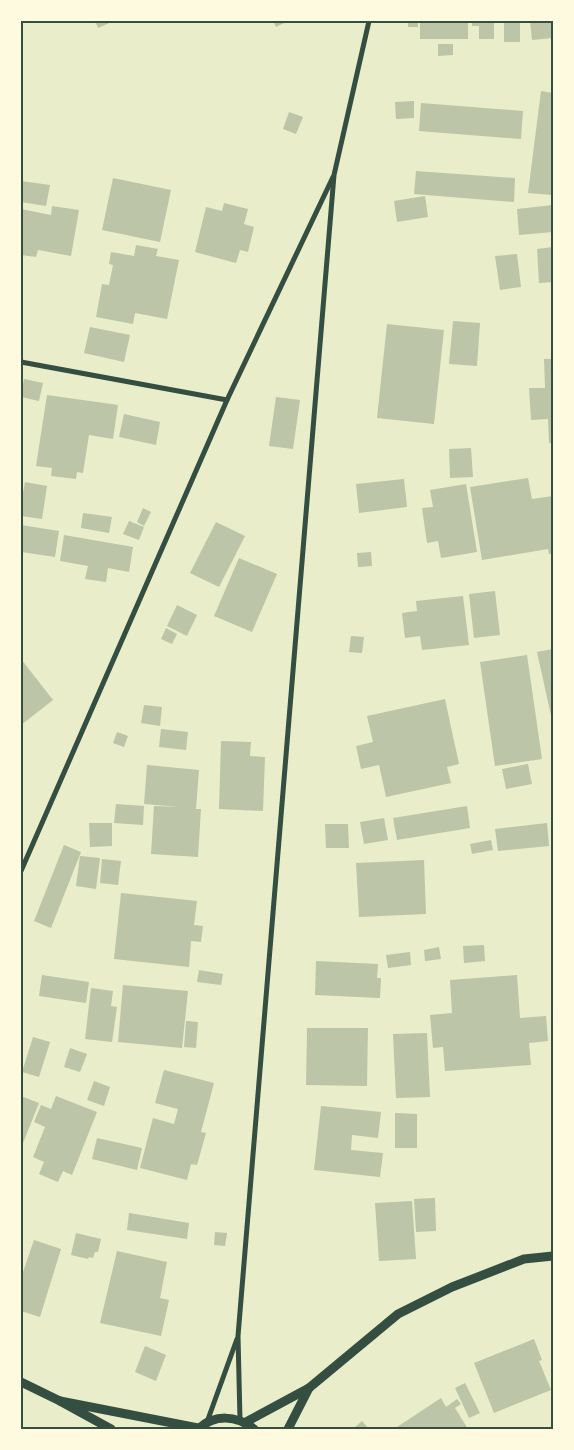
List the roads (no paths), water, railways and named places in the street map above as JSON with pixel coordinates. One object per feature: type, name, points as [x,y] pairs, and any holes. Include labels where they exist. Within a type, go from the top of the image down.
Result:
[{"type":"street","points":[[243,1421],[238,1336],[334,175],[369,21]]},
{"type":"street","points":[[21,871],[227,400],[334,175]]},
{"type":"street","points":[[21,362],[227,400]]},
{"type":"street","points":[[243,1421],[309,1388],[398,1314],[452,1287],[524,1260],[553,1256]]},
{"type":"street","points":[[201,1426],[238,1336]]},
{"type":"street","points":[[21,1382],[111,1429]]},
{"type":"street","points":[[288,1429],[309,1388]]},
{"type":"street","points":[[60,1401],[201,1426],[218,1418],[229,1418],[243,1421],[254,1429]]}]
